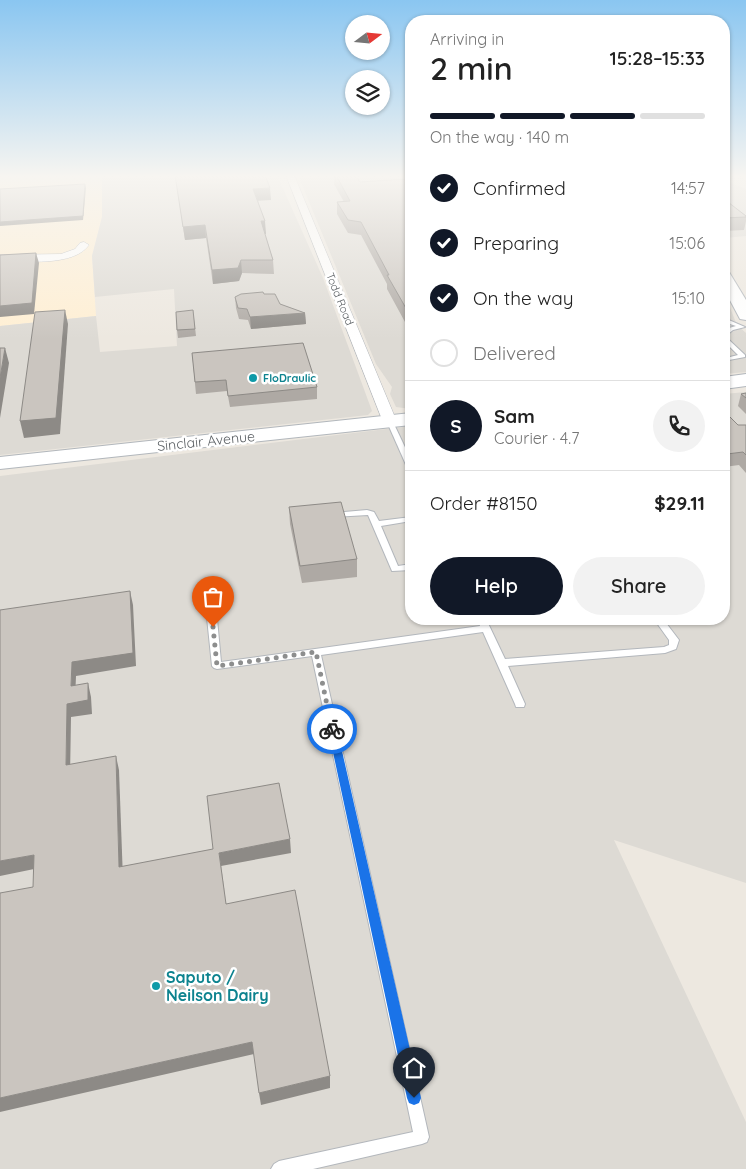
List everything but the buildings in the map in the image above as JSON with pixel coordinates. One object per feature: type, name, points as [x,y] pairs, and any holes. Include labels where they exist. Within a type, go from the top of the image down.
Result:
[{"type":"street","name":"Todd Road","points":[[312,230],[390,422]]},
{"type":"street","points":[[0,258],[62,257],[79,251],[84,245]]},
{"type":"street","points":[[730,291],[745,323]]},
{"type":"street","points":[[730,382],[746,380]]},
{"type":"street","name":"Sinclair Avenue","points":[[0,463],[405,420]]},
{"type":"lane","points":[[730,321],[745,323]]},
{"type":"lane","points":[[730,330],[745,323]]},
{"type":"lane","points":[[730,344],[742,356],[730,358]]},
{"type":"lane","points":[[390,422],[405,454]]},
{"type":"lane","points":[[321,516],[367,512],[371,514],[395,569],[405,567]]},
{"type":"lane","points":[[376,524],[405,520]]},
{"type":"lane","points":[[211,608],[217,666],[316,652],[472,625]]},
{"type":"lane","points":[[485,625],[520,704]]},
{"type":"lane","points":[[501,663],[665,650],[673,647],[674,640],[663,625]]},
{"type":"lane","points":[[279,1169],[422,1137],[316,652]]},
{"type":"shaded area","points":[[0,230],[99,230],[92,256],[96,316],[0,326]]},
{"type":"shaded area","points":[[99,230],[301,230],[323,278],[372,411],[368,415],[0,455],[0,326],[96,316],[100,352],[177,346],[174,289],[95,297],[92,256]]},
{"type":"shaded area","points":[[321,230],[405,230],[405,408],[396,407],[390,394],[392,387],[376,364]]},
{"type":"shaded area","points":[[730,230],[746,230],[746,236],[730,237]]},
{"type":"shaded area","points":[[730,308],[737,325],[746,333],[746,372],[730,373]]},
{"type":"shaded area","points":[[746,392],[746,883],[614,840],[746,1122],[746,1169],[0,1169],[0,476],[405,427],[405,625],[730,625],[730,393]]},
{"type":"way so far","points":[[213,627],[217,666],[316,652],[332,729]]},
{"type":"place","name":"FloDraulic","points":[[253,378]]},
{"type":"place","name":"Saputo / Neilson Dairy","points":[[156,986]]},
{"type":"route","points":[[332,729],[414,1098]]}]
